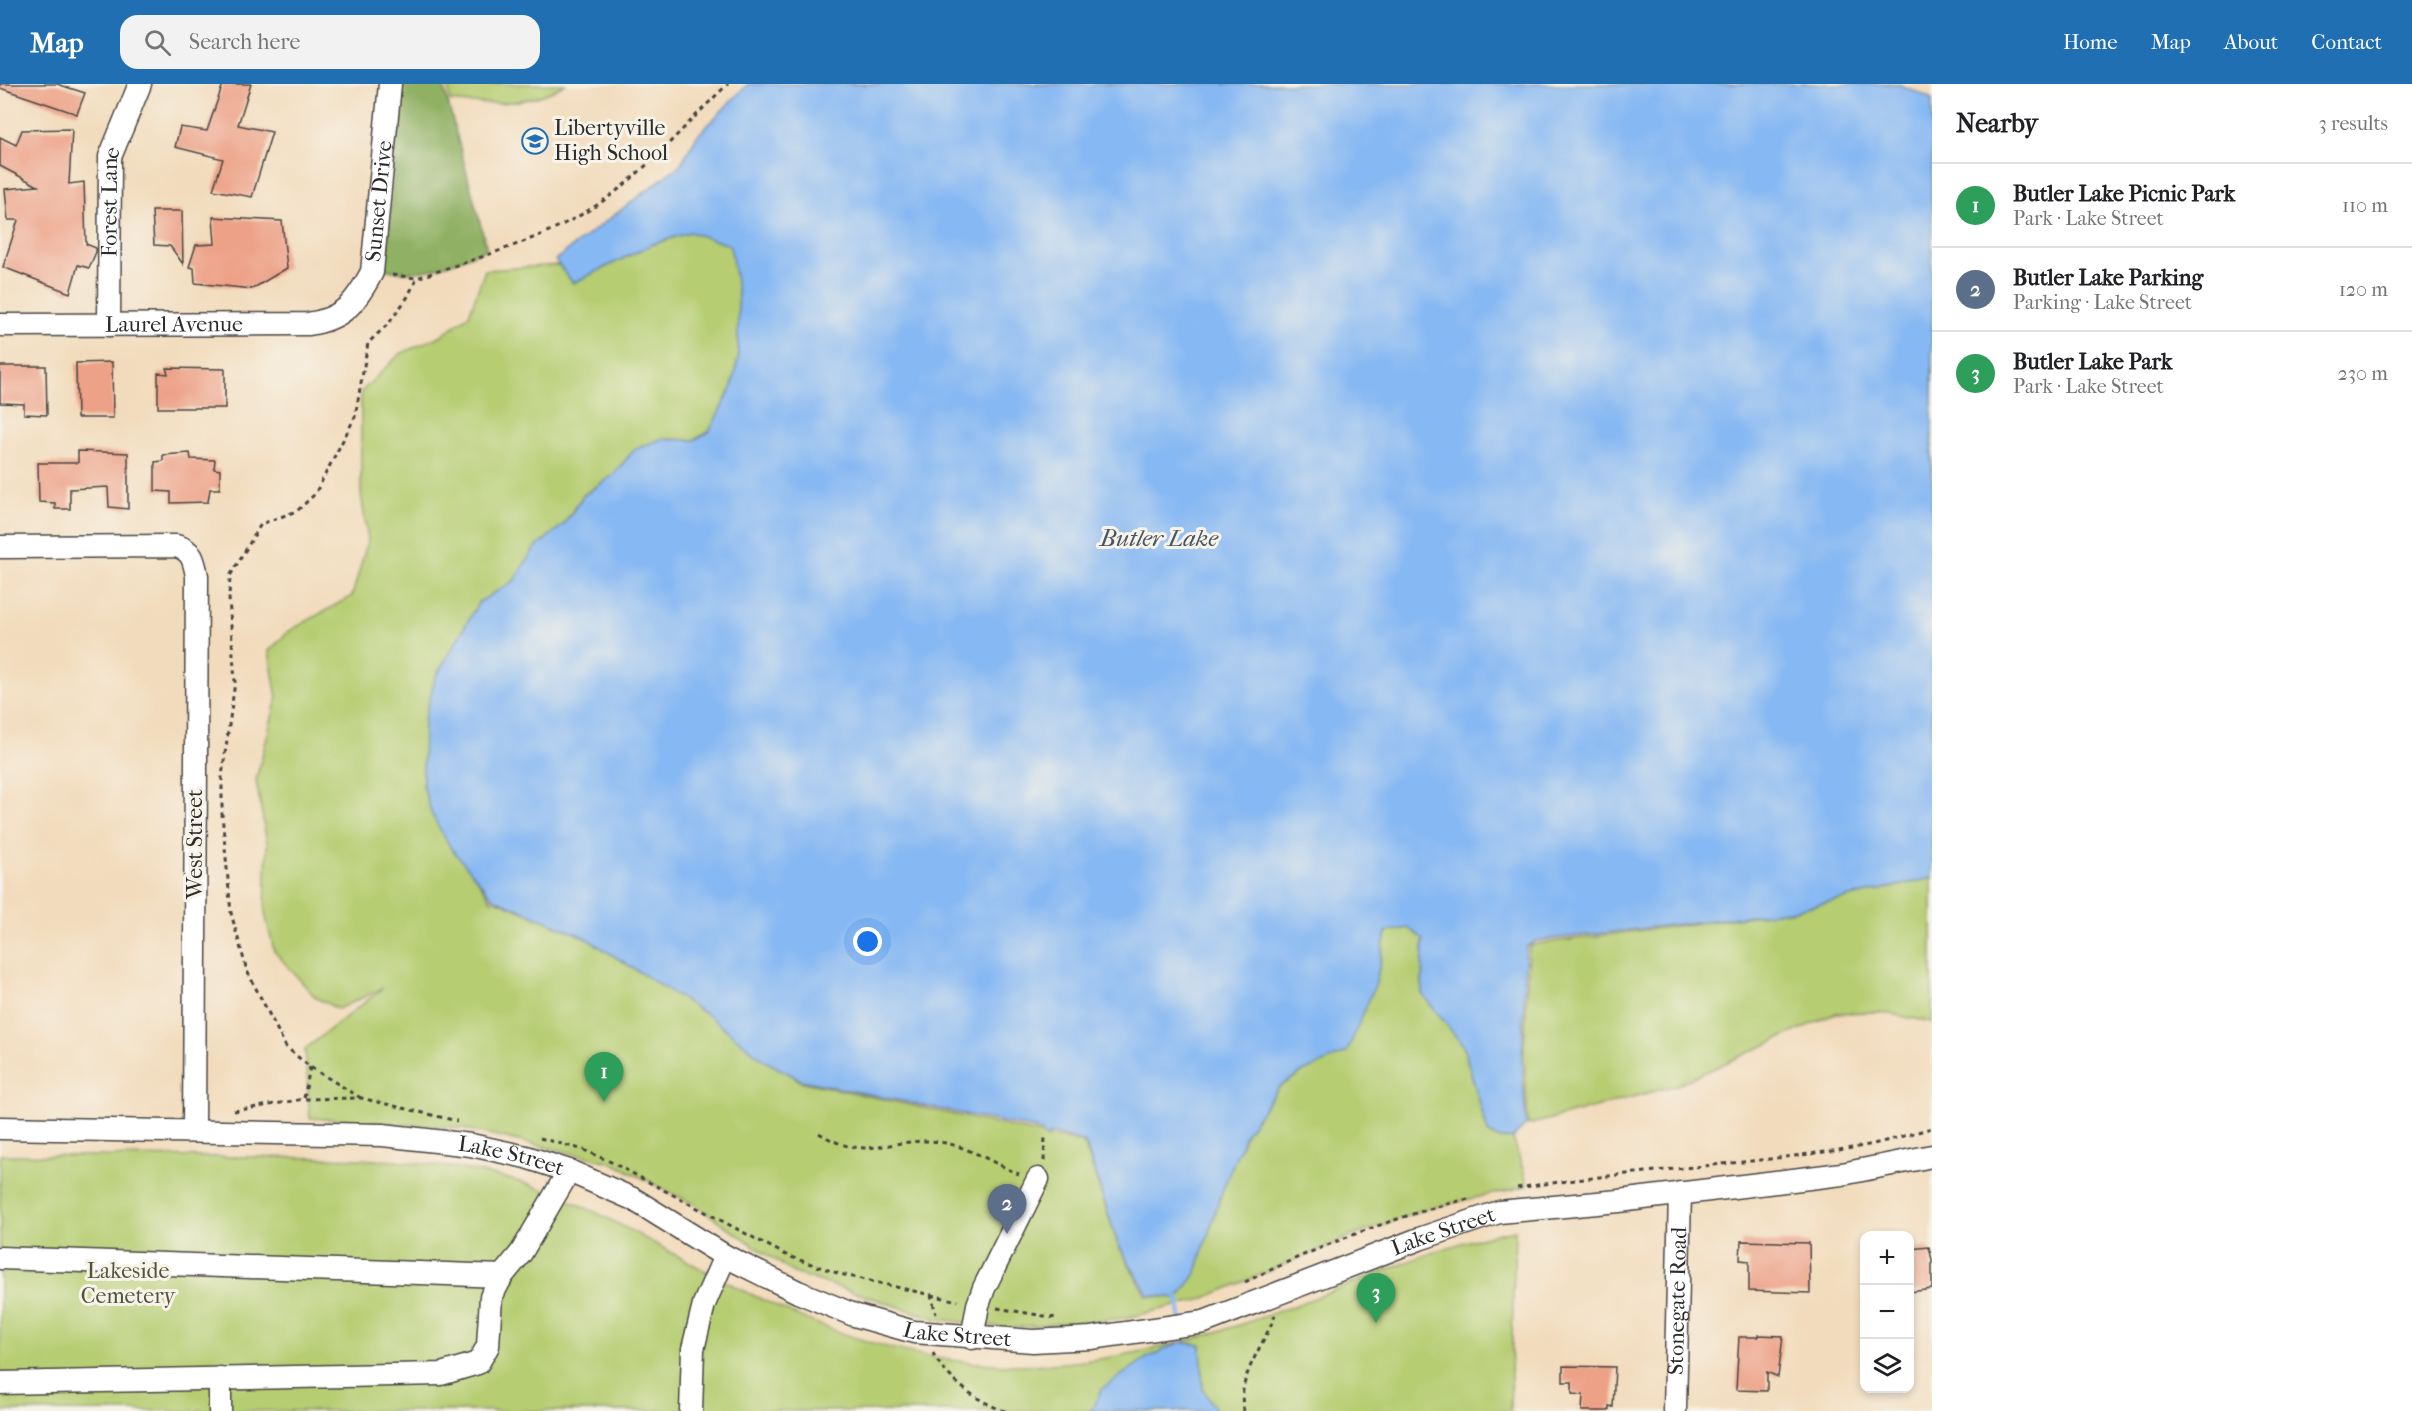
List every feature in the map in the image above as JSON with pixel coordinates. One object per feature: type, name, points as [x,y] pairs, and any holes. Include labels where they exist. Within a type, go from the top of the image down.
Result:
[{"type":"street","name":"Forest Lane","points":[[109,325],[110,157],[140,84]]},
{"type":"street","name":"Sunset Drive","points":[[346,310],[359,296],[372,272],[390,84]]},
{"type":"street","name":"Laurel Avenue","points":[[0,326],[308,324],[327,321],[346,310]]},
{"type":"street","name":"West Street","points":[[0,547],[176,546],[186,549],[194,558],[197,588],[194,1131]]},
{"type":"street","name":"Lake Street","points":[[0,1128],[383,1135],[460,1143],[526,1157],[569,1171],[633,1199],[726,1256],[798,1292],[854,1315],[914,1332],[1033,1341],[1143,1331],[1204,1322],[1419,1239],[1499,1212],[1842,1174],[1932,1156]]},
{"type":"street","points":[[0,1383],[441,1374],[462,1370],[478,1364],[488,1346],[491,1298],[502,1276],[521,1253],[569,1171]]},
{"type":"street","points":[[972,1338],[978,1305],[1038,1179]]},
{"type":"street","name":"Stonegate Road","points":[[1675,1411],[1680,1193]]},
{"type":"street","points":[[691,1411],[693,1349],[704,1304],[726,1256]]},
{"type":"street","points":[[0,1258],[502,1276]]},
{"type":"street","points":[[220,1378],[220,1411]]},
{"type":"path","points":[[372,272],[417,278],[496,252],[561,226],[596,205],[668,144],[728,84]]},
{"type":"path","points":[[361,1098],[310,1067],[286,1047],[247,971],[231,913],[222,814],[222,776],[235,682],[229,598],[230,576],[261,524],[297,511],[315,494],[355,417],[368,343],[389,323],[407,298],[417,278]]},
{"type":"path","points":[[304,1099],[310,1067]]},
{"type":"path","points":[[819,1133],[832,1141],[858,1149],[927,1141],[950,1144],[1030,1179],[1038,1179]]},
{"type":"path","points":[[1244,1411],[1241,1399],[1248,1377],[1278,1306],[1272,1296],[1266,1271]]},
{"type":"path","points":[[931,1295],[1061,1319]]},
{"type":"path","points":[[933,1353],[938,1363],[959,1383],[1005,1411]]},
{"type":"green space","points":[[401,84],[443,84],[487,249],[424,271],[398,272],[385,269],[383,266],[387,254]]},
{"type":"green space","points":[[448,84],[565,84],[524,100],[479,103],[450,101]]},
{"type":"green space","points":[[690,232],[731,245],[738,295],[738,359],[732,387],[709,432],[694,440],[662,439],[635,449],[612,476],[583,495],[564,524],[534,549],[514,581],[479,602],[435,678],[424,721],[423,785],[432,815],[492,901],[495,900],[584,937],[709,1015],[800,1081],[1084,1143],[1118,1244],[1146,1296],[1178,1298],[1195,1275],[1222,1191],[1246,1133],[1279,1087],[1303,1072],[1376,983],[1386,932],[1408,928],[1423,939],[1422,994],[1463,1045],[1488,1132],[1500,1139],[1513,1138],[1528,1186],[1426,1209],[1355,1235],[1200,1300],[1126,1318],[1010,1328],[937,1319],[794,1273],[695,1205],[611,1162],[462,1128],[310,1118],[305,1049],[383,988],[338,1009],[316,998],[274,951],[265,913],[267,843],[256,780],[277,698],[269,651],[289,631],[352,596],[368,540],[361,494],[361,392],[400,354],[442,335],[469,315],[485,270],[559,265],[573,283],[651,245]]},
{"type":"green space","points":[[1932,878],[1932,1022],[1880,1012],[1836,1013],[1677,1085],[1528,1125],[1524,1052],[1529,947],[1537,944],[1790,911]]},
{"type":"green space","name":"Lakeside Cemetery","points":[[0,1155],[384,1160],[481,1172],[558,1195],[765,1301],[846,1335],[931,1357],[975,1363],[1021,1365],[1062,1363],[1145,1351],[1266,1316],[1470,1240],[1515,1230],[1510,1411],[0,1411]]},
{"type":"water","name":"Butler Lake","points":[[748,84],[1899,84],[1932,99],[1932,878],[1790,911],[1536,941],[1526,947],[1522,1059],[1526,1125],[1513,1138],[1500,1139],[1488,1132],[1463,1045],[1422,994],[1423,939],[1408,928],[1386,932],[1376,983],[1347,1052],[1303,1072],[1279,1087],[1246,1133],[1222,1191],[1195,1275],[1178,1298],[1148,1295],[1118,1244],[1085,1142],[1051,1133],[1048,1138],[1041,1134],[1040,1130],[801,1080],[765,1061],[709,1016],[584,937],[493,898],[450,847],[432,815],[423,785],[424,721],[435,678],[479,602],[514,581],[534,549],[564,524],[583,496],[612,476],[635,449],[662,439],[694,440],[709,432],[732,387],[738,359],[738,295],[730,245],[690,232],[651,245],[573,283],[555,260],[680,165],[697,136]]},
{"type":"water","points":[[1180,1342],[1201,1345],[1203,1389],[1217,1411],[1091,1411],[1102,1389],[1145,1359]]},
{"type":"building","points":[[0,84],[57,84],[85,93],[77,114],[0,88]]},
{"type":"building","points":[[223,84],[251,84],[238,125],[272,132],[252,197],[213,190],[223,159],[175,147],[180,127],[207,131]]},
{"type":"building","points":[[72,129],[69,184],[84,182],[86,244],[96,248],[96,252],[89,268],[78,265],[70,293],[3,267],[18,220],[8,220],[5,189],[38,186],[0,166],[0,137],[16,145],[22,130]]},
{"type":"building","points":[[152,211],[182,211],[183,264],[170,246],[154,245]]},
{"type":"building","points":[[213,217],[282,221],[287,268],[252,289],[195,283],[194,268],[189,267],[196,245],[215,244]]},
{"type":"building","points":[[112,362],[113,418],[77,418],[76,363]]},
{"type":"building","points":[[0,366],[46,366],[47,415],[24,414],[24,404],[0,403]]},
{"type":"building","points":[[166,368],[225,369],[225,408],[158,408],[158,373],[168,374]]},
{"type":"building","points":[[78,451],[128,453],[128,509],[109,507],[108,487],[70,489],[70,509],[55,509],[55,503],[39,502],[38,463],[78,463]]},
{"type":"building","points":[[190,453],[191,459],[215,460],[214,469],[220,470],[220,489],[210,489],[208,502],[171,503],[171,492],[155,491],[155,462],[163,461],[163,455]]},
{"type":"building","points":[[1741,1241],[1809,1243],[1810,1293],[1749,1291],[1749,1261],[1740,1260]]},
{"type":"building","points":[[1929,1247],[1932,1260],[1932,1289],[1914,1291],[1914,1249]]},
{"type":"building","points":[[1758,1335],[1783,1336],[1778,1377],[1767,1372],[1767,1391],[1736,1390],[1739,1337],[1758,1337]]},
{"type":"building","points":[[1563,1366],[1615,1367],[1613,1407],[1609,1406],[1609,1411],[1582,1411],[1583,1395],[1572,1394],[1572,1382],[1563,1382]]},
{"type":"waterway","points":[[1178,1298],[1181,1320]]},
{"type":"place","name":"Libertyville High School","points":[[535,141]]},
{"type":"place","name":"Butler Lake Picnic Park","points":[[604,1102]]},
{"type":"place","name":"Butler Lake Parking","points":[[1007,1234]]},
{"type":"place","name":"Butler Lake Park","points":[[1376,1323]]}]
